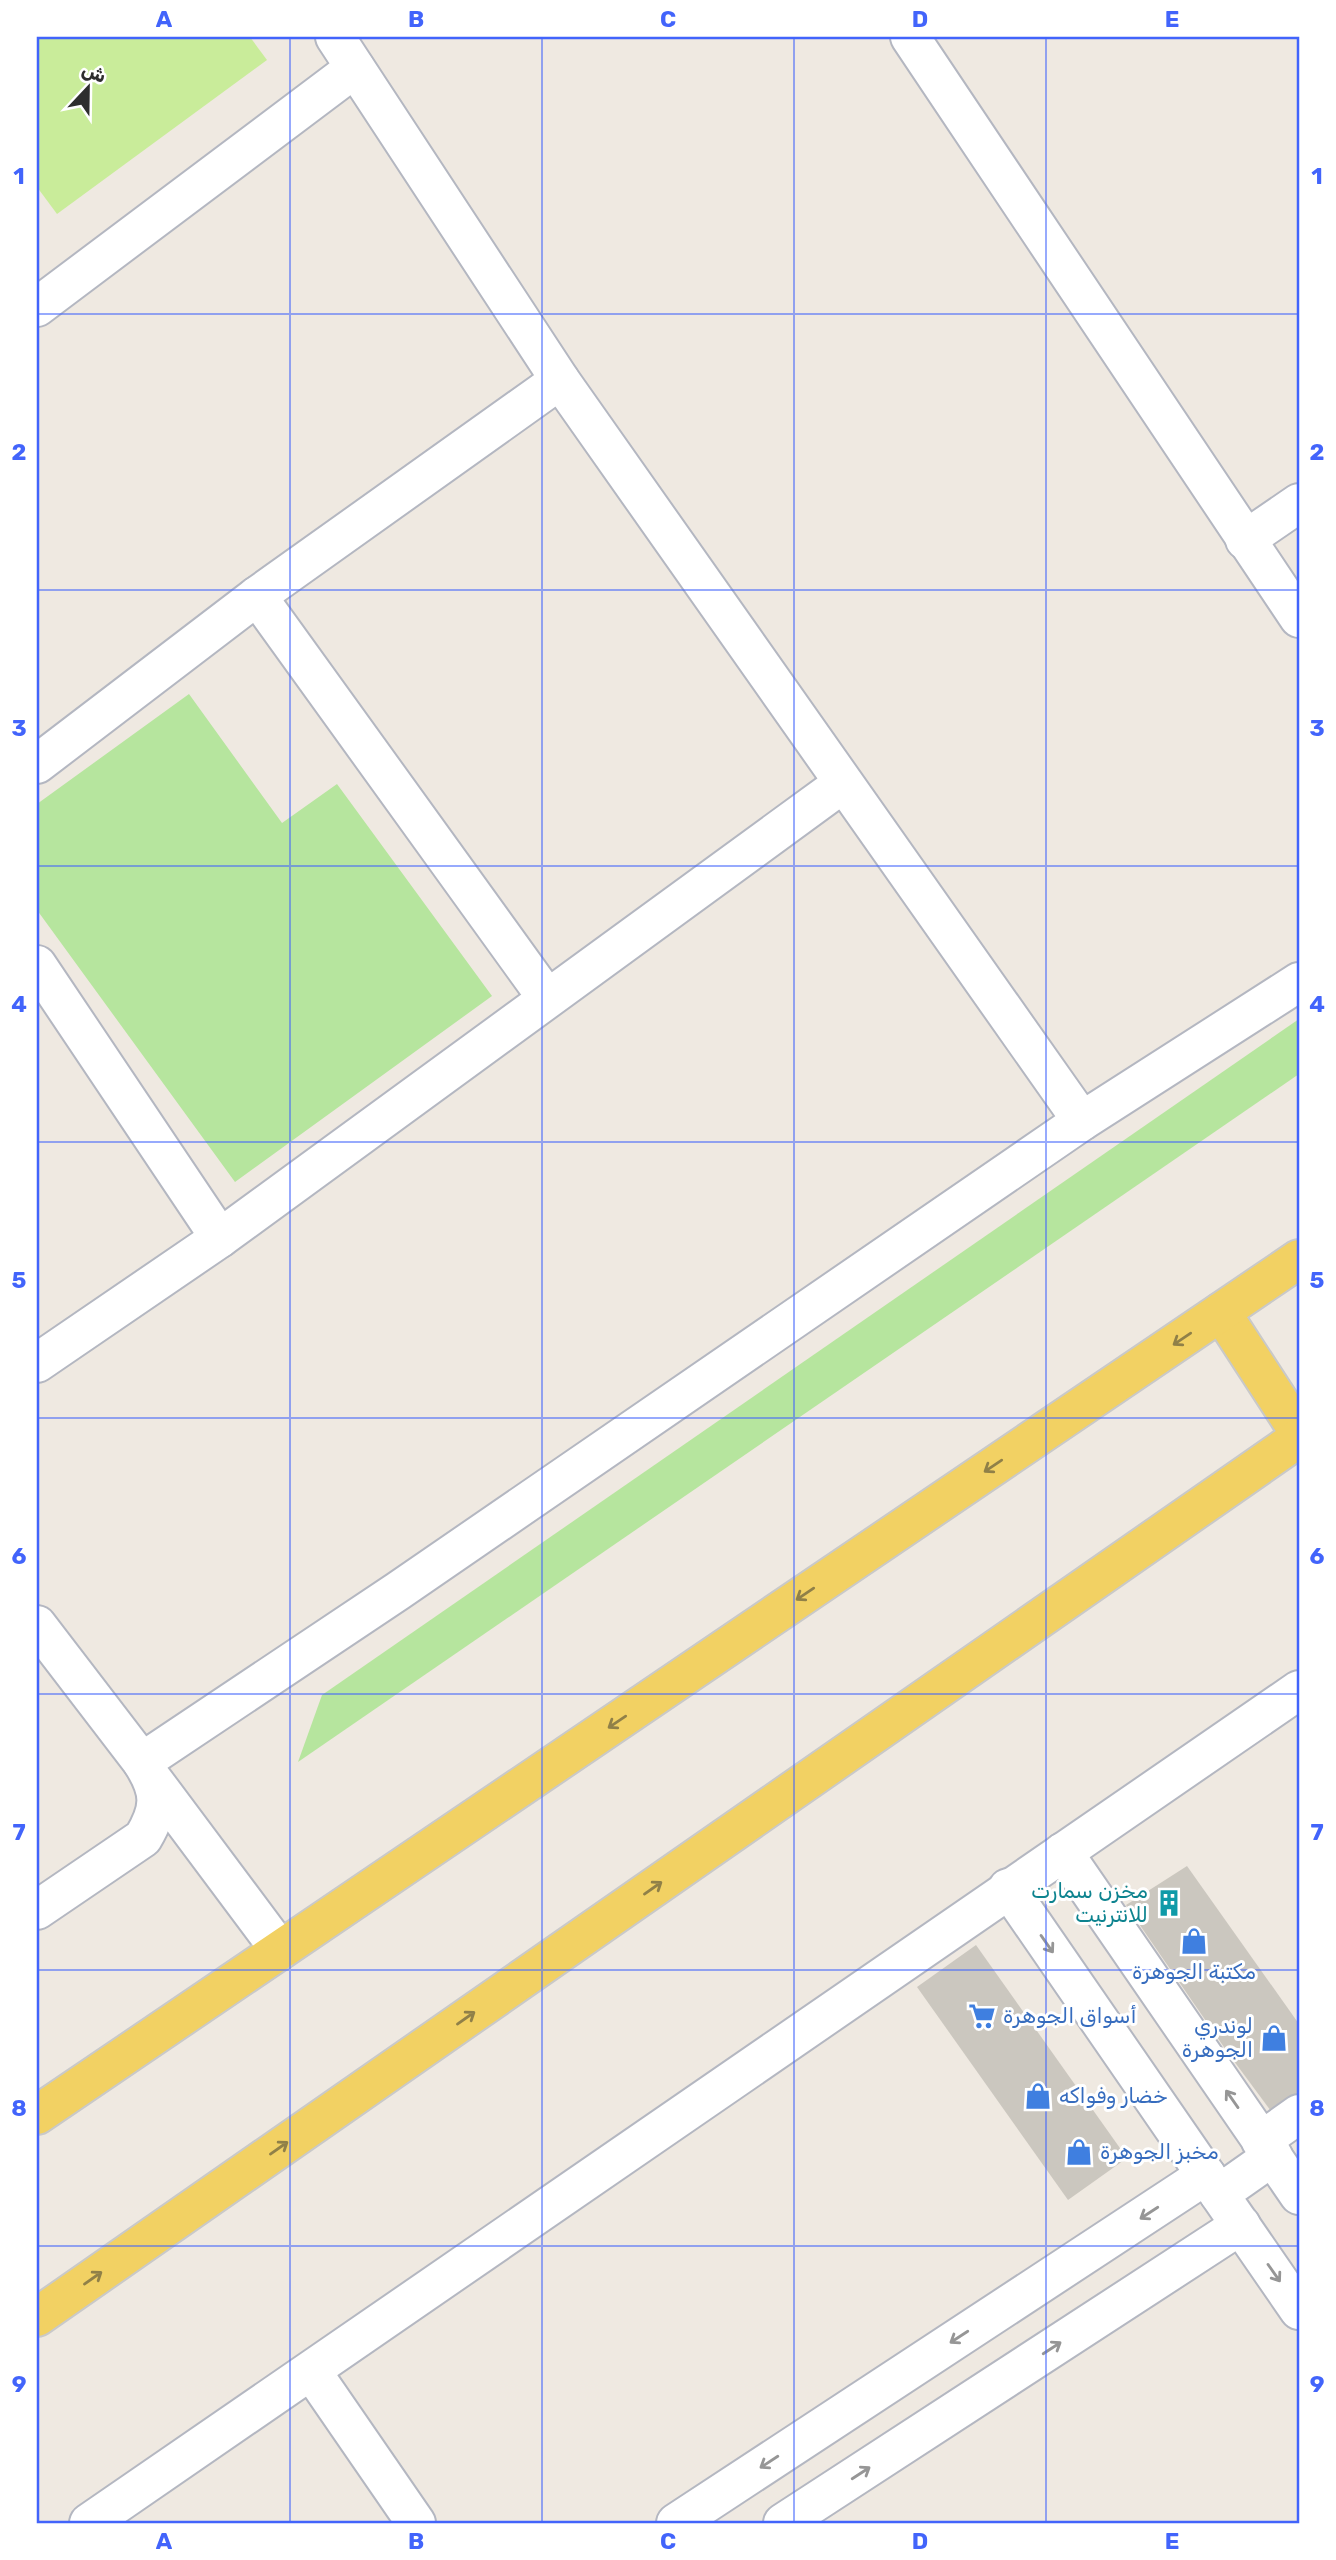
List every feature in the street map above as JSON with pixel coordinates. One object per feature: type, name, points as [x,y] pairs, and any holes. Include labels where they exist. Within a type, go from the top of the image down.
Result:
[{"type":"main road","points":[[37,2115],[1299,1259]]},
{"type":"main road","points":[[1221,1312],[1299,1432]]},
{"type":"main road","points":[[37,2317],[1299,1438]]},
{"type":"street","points":[[335,37],[560,380],[842,784],[1082,1121]]},
{"type":"street","points":[[910,37],[1299,618]]},
{"type":"street","points":[[37,307],[355,68]]},
{"type":"street","points":[[37,764],[257,596],[560,380]]},
{"type":"street","points":[[1245,540],[1299,503]]},
{"type":"street","points":[[257,596],[547,998]]},
{"type":"street","points":[[37,1363],[220,1238],[842,784]]},
{"type":"street","points":[[37,965],[220,1238]]},
{"type":"street","points":[[148,1771],[398,1591],[1082,1121],[1299,982]]},
{"type":"street","points":[[37,1625],[279,1950]]},
{"type":"street","points":[[89,2523],[312,2372],[1299,1689]]},
{"type":"street","points":[[37,1910],[143,1838],[153,1820],[157,1800],[148,1771]]},
{"type":"street","points":[[1063,1853],[1284,2170]]},
{"type":"street","points":[[1008,1888],[1299,2310]]},
{"type":"street","points":[[1284,2170],[1299,2114]]},
{"type":"street","points":[[676,2523],[1222,2198],[1284,2170]]},
{"type":"street","points":[[783,2523],[1222,2198]]},
{"type":"street","points":[[312,2372],[416,2523]]},
{"type":"green space","points":[[37,37],[250,37],[267,60],[57,214],[37,187]]},
{"type":"green space","points":[[189,694],[282,823],[337,784],[492,996],[235,1182],[37,910],[37,804]]},
{"type":"green space","points":[[1299,1019],[1299,1074],[298,1762],[322,1695]]},
{"type":"building","points":[[1187,1866],[1299,2024],[1299,2108],[1279,2122],[1126,1905]]},
{"type":"building","points":[[976,1945],[1127,2158],[1068,2200],[917,1987]]},
{"type":"place","name":"مخزن سمارت للانترنيت","points":[[1169,1903]]},
{"type":"place","name":"مكتبة الجوهرة","points":[[1194,1941]]},
{"type":"place","name":"أسواق الجوهرة","points":[[982,2016]]},
{"type":"place","name":"لوندري الجوهرة","points":[[1274,2038]]},
{"type":"place","name":"خضار وفواكه","points":[[1038,2096]]},
{"type":"place","name":"مخبز الجوهرة","points":[[1079,2152]]}]
